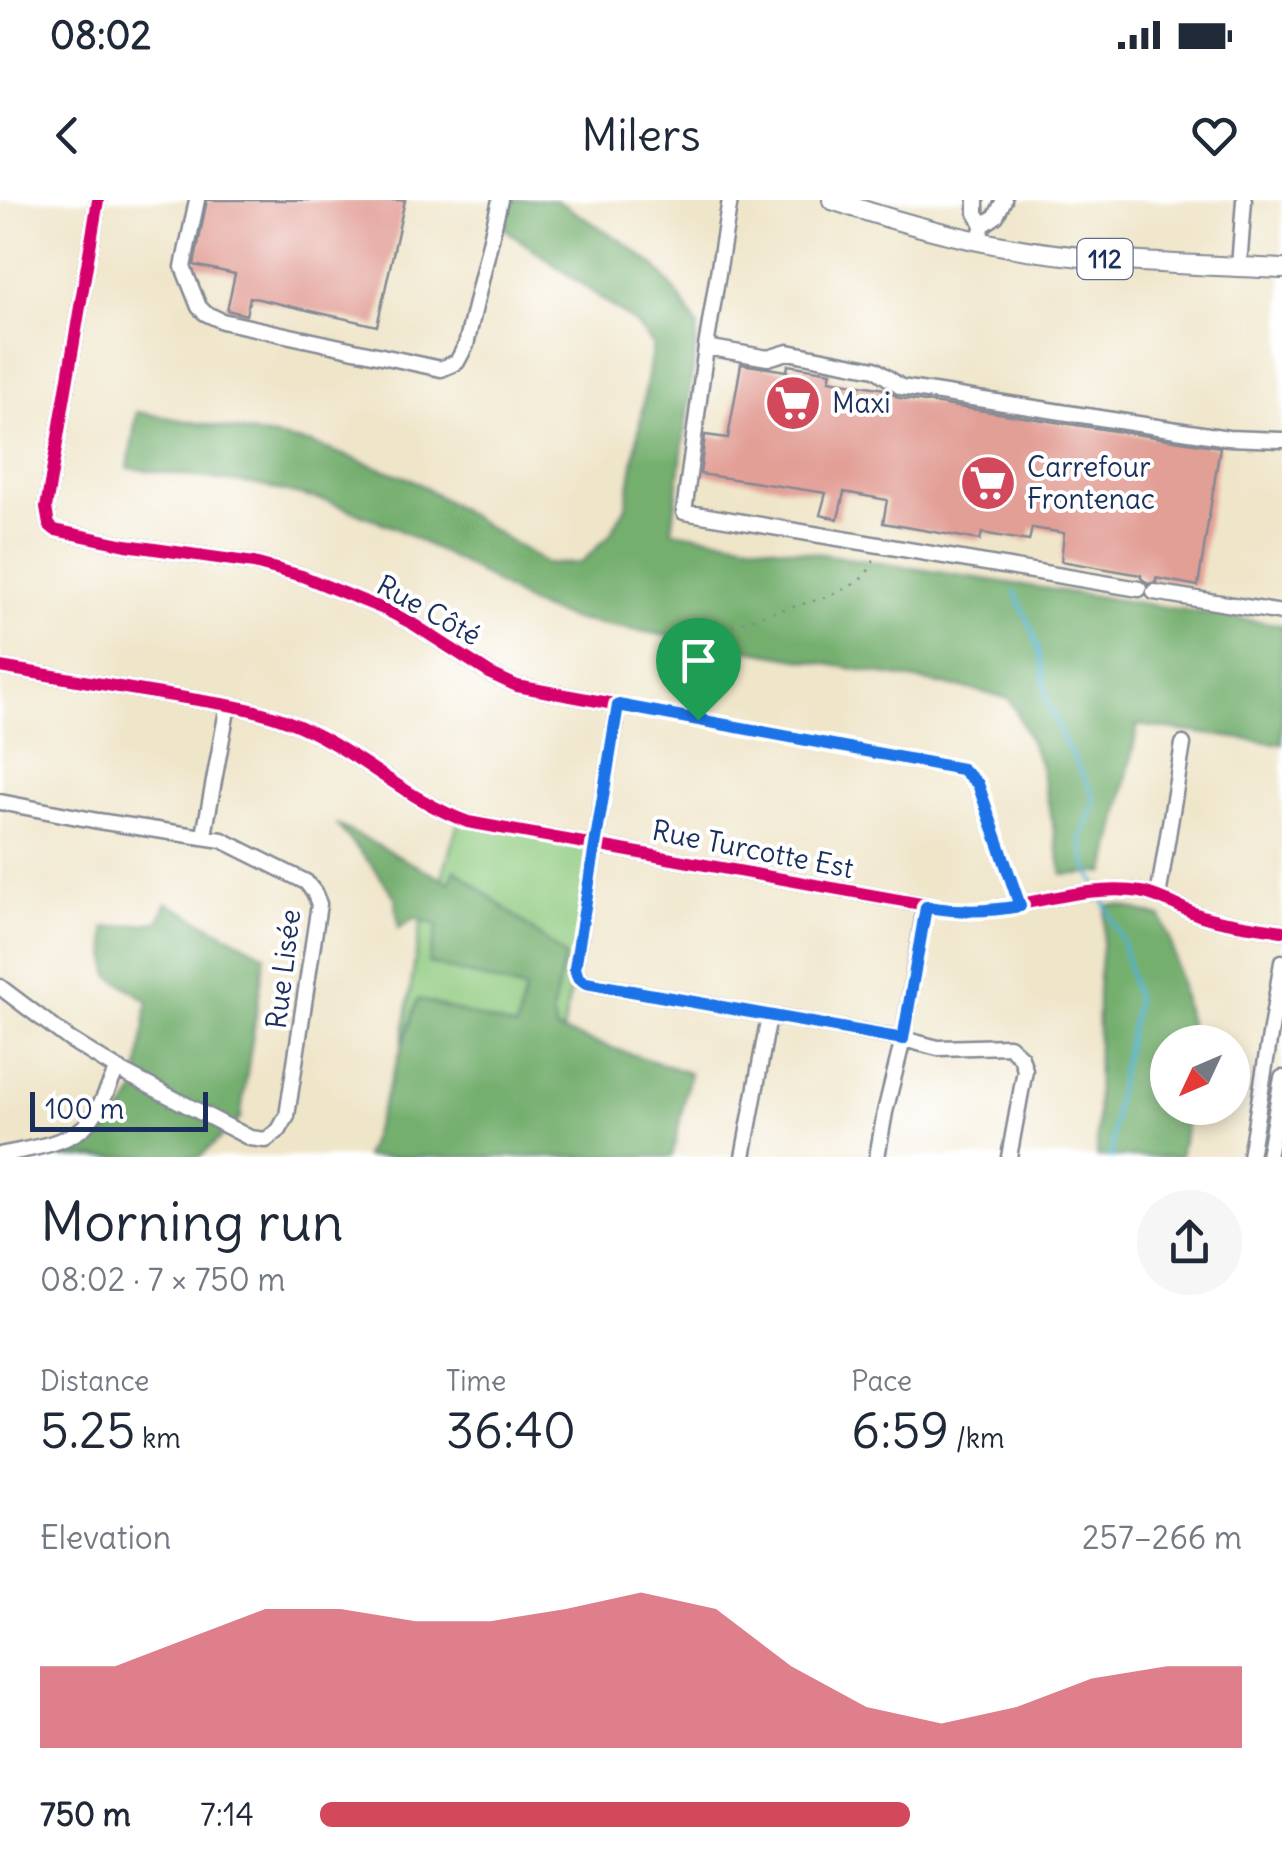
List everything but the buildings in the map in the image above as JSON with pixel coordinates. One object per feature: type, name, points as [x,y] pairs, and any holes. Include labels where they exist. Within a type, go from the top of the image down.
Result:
[{"type":"main road","name":"112","points":[[832,200],[930,230],[980,233],[1090,258],[1282,269]]},
{"type":"street","name":"Rue Côté","points":[[98,200],[46,508],[50,525],[65,533],[254,563],[302,576],[386,610],[517,686],[962,769],[978,784],[1020,906]]},
{"type":"street","points":[[197,200],[183,267],[205,313],[442,369],[457,362],[466,345],[500,200]]},
{"type":"street","points":[[730,200],[684,512],[1282,614]]},
{"type":"street","points":[[976,200],[980,233]]},
{"type":"street","points":[[980,233],[1004,200]]},
{"type":"street","points":[[1240,266],[1244,200]]},
{"type":"street","points":[[706,347],[768,358],[788,352],[875,369],[901,387],[1228,438],[1282,440]]},
{"type":"street","name":"Rue Turcotte Est","points":[[0,667],[228,705],[287,721],[327,740],[439,811],[468,822],[926,907],[992,911],[1100,891],[1141,892],[1203,916],[1282,931]]},
{"type":"street","points":[[204,835],[228,705]]},
{"type":"street","points":[[618,705],[575,968],[578,978],[586,983],[938,1048],[1009,1046],[1021,1057],[1024,1070],[1009,1157]]},
{"type":"street","points":[[1158,897],[1183,744]]},
{"type":"street","name":"Rue Lisée","points":[[0,802],[98,821],[204,835],[231,843],[306,882],[314,892],[319,916],[286,1116],[279,1130],[260,1141],[250,1138],[118,1068]]},
{"type":"street","points":[[877,1157],[926,907]]},
{"type":"street","points":[[1250,1157],[1282,962]]},
{"type":"street","points":[[0,987],[69,1039],[118,1068],[84,1126],[50,1143],[0,1155]]},
{"type":"street","points":[[743,1157],[769,1016]]},
{"type":"street","points":[[1268,1157],[1282,1078]]},
{"type":"path","points":[[698,720],[711,642],[716,635],[757,616],[836,593],[855,583],[870,570],[878,545]]},
{"type":"green space","points":[[510,200],[556,200],[623,242],[656,267],[698,327],[672,531],[1282,625],[1282,744],[1138,725],[1106,872],[1063,875],[1040,763],[1010,699],[572,619],[534,606],[393,527],[330,502],[253,484],[128,468],[137,412],[313,444],[413,480],[547,564],[581,563],[609,536],[626,506],[653,345],[634,322],[505,229]]},
{"type":"green space","points":[[459,819],[595,844],[542,1157],[385,1157],[428,874],[441,880]]},
{"type":"green space","points":[[336,824],[450,883],[455,869],[565,956],[552,1013],[556,1030],[690,1073],[672,1157],[365,1157],[418,999],[516,1028],[525,990],[428,963],[438,925],[415,918],[399,928],[395,897]]},
{"type":"green space","points":[[167,903],[265,955],[240,1119],[200,1157],[61,1157],[90,1146],[116,1122],[136,1092],[148,1001],[109,975],[105,928],[158,922]]},
{"type":"green space","points":[[1119,905],[1161,917],[1171,942],[1189,1025],[1150,1025],[1150,1125],[1186,1125],[1180,1157],[1097,1157],[1098,987],[1106,906]]},
{"type":"waterway","points":[[1015,592],[1041,659],[1047,701],[1095,802],[1081,839],[1087,867],[1097,886]]},
{"type":"waterway","points":[[1101,895],[1123,943],[1136,1001],[1116,1100],[1111,1157]]},
{"type":"cycle path","points":[[98,200],[46,508],[49,525],[55,530],[126,545],[254,563],[302,576],[386,610],[517,686],[962,769],[977,784],[1020,905]]},
{"type":"cycle path","points":[[0,667],[273,716],[334,744],[421,800],[468,822],[965,912],[1120,890],[1149,894],[1209,918],[1282,931]]},
{"type":"place","name":"Maxi","points":[[793,403]]},
{"type":"place","name":"Carrefour Frontenac","points":[[988,483]]},
{"type":"route","points":[[618,705],[698,720],[954,766],[970,774],[978,784],[1020,906],[966,912],[926,907],[903,1039],[586,983],[578,978],[575,968],[618,705]]}]
